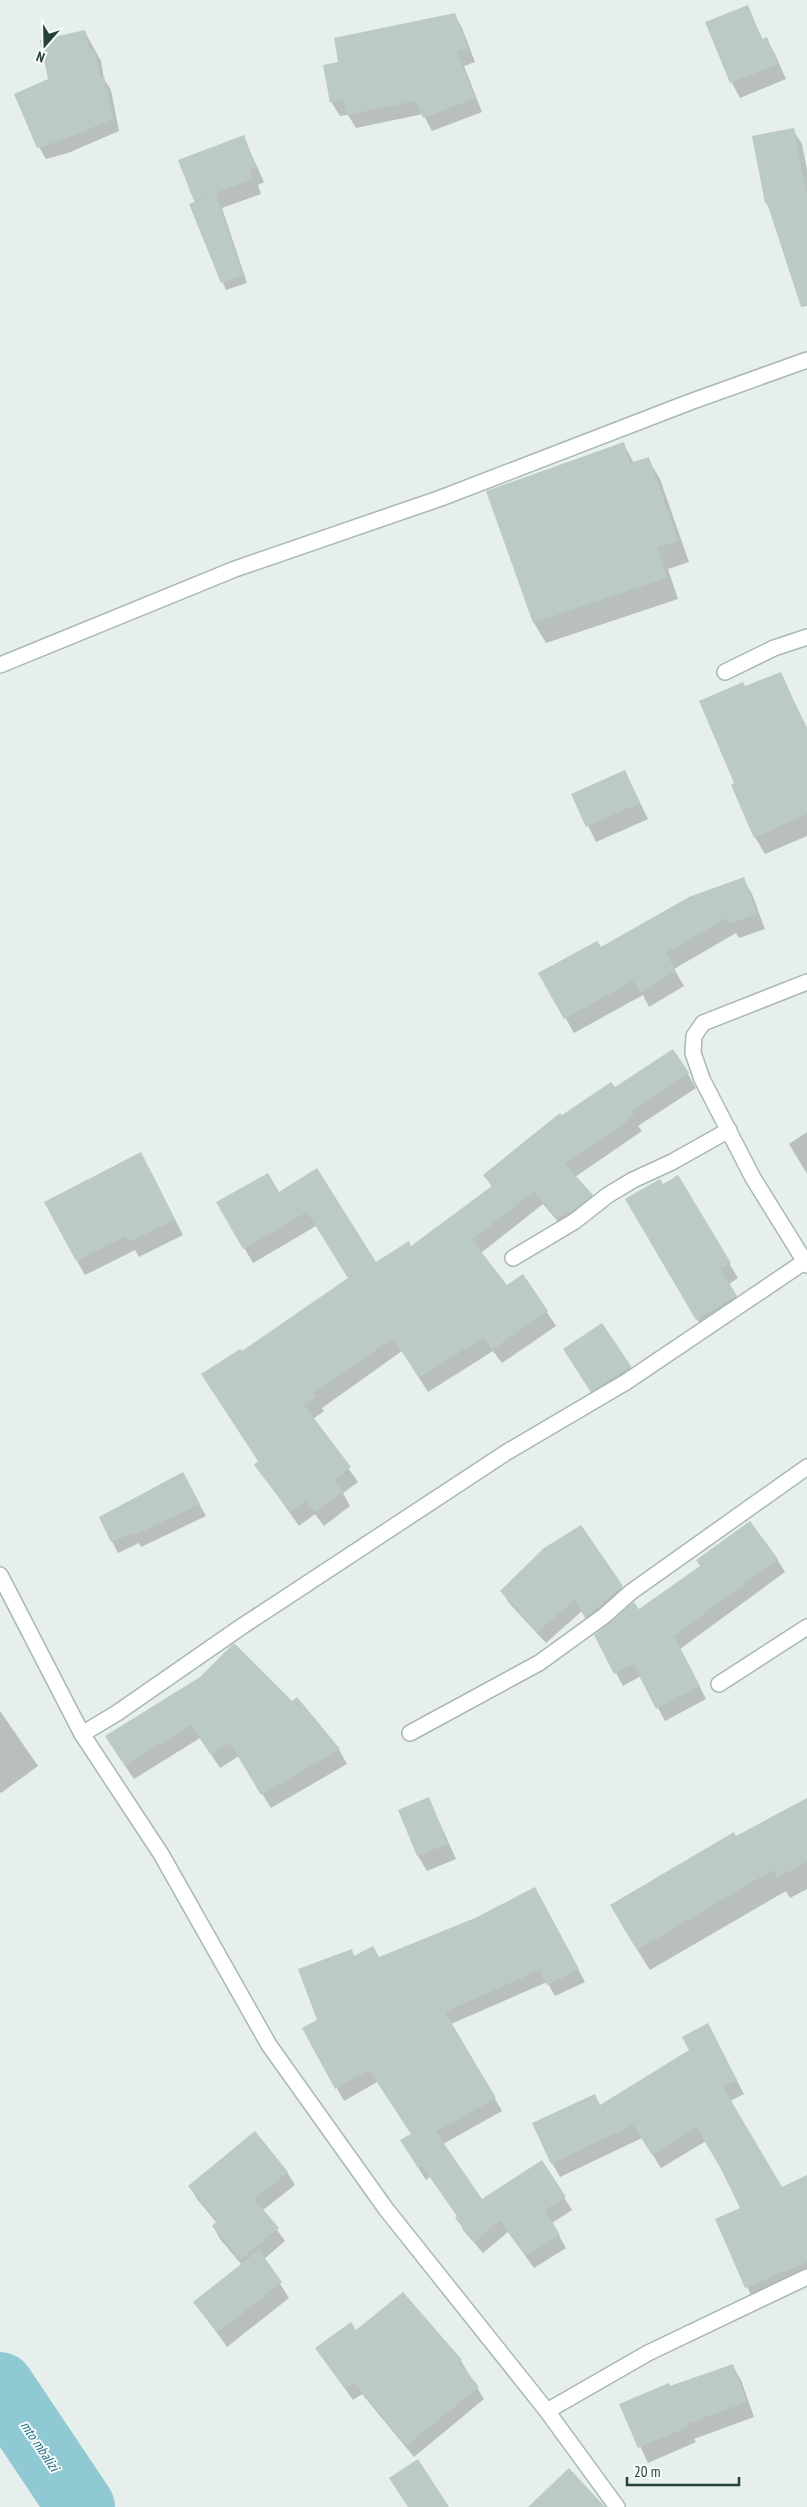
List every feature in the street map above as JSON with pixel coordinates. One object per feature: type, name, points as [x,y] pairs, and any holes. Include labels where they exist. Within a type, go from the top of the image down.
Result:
[{"type":"street","points":[[0,665],[235,569],[440,498],[690,402],[807,360]]},
{"type":"street","points":[[726,672],[774,648],[807,637]]},
{"type":"street","points":[[82,1734],[125,1708],[241,1628],[507,1452],[626,1382],[806,1262],[754,1178],[702,1079],[693,1053],[694,1036],[703,1023],[807,982]]},
{"type":"street","points":[[514,1258],[575,1221],[608,1195],[633,1180],[729,1130]]},
{"type":"street","points":[[410,1732],[539,1662],[604,1616],[631,1592],[807,1467]]},
{"type":"street","points":[[0,1574],[82,1734],[161,1854],[270,2045],[386,2209],[547,2411],[617,2507]]},
{"type":"street","points":[[719,1684],[807,1627]]},
{"type":"street","points":[[547,2411],[648,2353],[807,2277]]},
{"type":"building","points":[[748,5],[762,39],[767,37],[778,64],[730,83],[705,22]]},
{"type":"building","points":[[455,13],[468,48],[457,52],[475,98],[423,118],[416,101],[347,115],[344,100],[330,103],[323,65],[338,62],[334,38]]},
{"type":"building","points":[[85,30],[89,49],[94,48],[100,77],[104,76],[113,119],[60,141],[37,148],[14,94],[48,79],[40,40]]},
{"type":"building","points":[[794,128],[807,196],[807,306],[801,307],[767,203],[765,203],[752,136]]},
{"type":"building","points":[[244,135],[256,167],[250,169],[253,179],[194,201],[178,160]]},
{"type":"building","points":[[216,193],[243,275],[221,283],[189,204]]},
{"type":"building","points":[[624,442],[630,463],[649,457],[678,541],[657,548],[667,578],[533,623],[486,491]]},
{"type":"building","points":[[781,672],[807,730],[807,814],[754,838],[731,785],[734,783],[699,701],[743,682],[745,686]]},
{"type":"building","points":[[625,770],[640,803],[586,827],[571,794]]},
{"type":"building","points":[[744,877],[757,914],[729,924],[727,918],[666,953],[676,971],[640,992],[633,981],[564,1019],[538,973],[597,941],[601,947],[689,897]]},
{"type":"building","points":[[673,1049],[689,1073],[631,1111],[634,1116],[565,1164],[593,1195],[570,1213],[568,1211],[558,1219],[534,1191],[472,1240],[507,1285],[523,1274],[548,1311],[492,1350],[484,1337],[419,1378],[393,1338],[314,1393],[317,1396],[304,1405],[351,1467],[334,1480],[343,1491],[315,1512],[306,1501],[290,1512],[254,1465],[258,1461],[201,1374],[240,1349],[242,1351],[348,1278],[307,1212],[243,1249],[216,1202],[268,1173],[279,1192],[317,1168],[376,1262],[409,1241],[411,1246],[492,1186],[483,1175],[560,1113],[562,1115],[611,1082],[615,1087]]},
{"type":"building","points":[[141,1152],[175,1220],[129,1242],[126,1236],[76,1261],[44,1202]]},
{"type":"building","points":[[678,1175],[731,1263],[721,1269],[737,1296],[696,1320],[625,1199],[660,1179],[663,1184]]},
{"type":"building","points":[[602,1323],[631,1366],[591,1392],[563,1349]]},
{"type":"building","points":[[183,1472],[200,1504],[133,1536],[132,1533],[111,1542],[99,1517]]},
{"type":"building","points":[[750,1521],[778,1559],[674,1636],[700,1686],[656,1709],[633,1664],[614,1674],[594,1635],[634,1602],[639,1609],[700,1566],[696,1560]]},
{"type":"building","points":[[581,1525],[623,1586],[585,1618],[575,1600],[538,1632],[500,1591],[544,1548]]},
{"type":"building","points":[[234,1643],[292,1701],[297,1697],[340,1749],[261,1795],[230,1743],[211,1755],[191,1725],[125,1766],[105,1736],[200,1677]]},
{"type":"building","points":[[429,1797],[448,1844],[417,1856],[398,1810]]},
{"type":"building","points":[[807,1798],[807,1862],[777,1878],[773,1870],[637,1950],[610,1905],[734,1832],[736,1836]]},
{"type":"building","points":[[535,1887],[579,1969],[547,1985],[539,1970],[445,2012],[496,2098],[436,2132],[482,2199],[542,2160],[566,2197],[545,2210],[560,2235],[526,2256],[500,2220],[475,2242],[455,2218],[457,2216],[422,2166],[418,2168],[400,2140],[411,2134],[369,2070],[335,2089],[302,2028],[317,2020],[298,1969],[352,1949],[354,1956],[373,1946],[379,1957],[475,1918]]},
{"type":"building","points":[[708,2023],[737,2080],[723,2087],[782,2187],[807,2175],[807,2262],[745,2288],[715,2219],[740,2208],[720,2167],[696,2127],[652,2155],[633,2125],[551,2164],[532,2123],[595,2094],[600,2105],[689,2050],[682,2037]]},
{"type":"building","points":[[255,2131],[288,2172],[254,2199],[279,2228],[240,2260],[212,2226],[217,2221],[188,2186]]},
{"type":"building","points":[[259,2250],[282,2282],[217,2333],[193,2302]]},
{"type":"building","points":[[403,2292],[462,2360],[459,2362],[479,2387],[406,2446],[354,2383],[345,2389],[315,2348],[351,2322],[356,2330]]},
{"type":"building","points":[[733,2364],[747,2402],[687,2424],[688,2427],[638,2448],[619,2404],[669,2383],[670,2386]]},
{"type":"building","points":[[418,2459],[449,2507],[408,2507],[389,2478]]},
{"type":"building","points":[[569,2468],[605,2507],[528,2507]]},
{"type":"waterway","name":"mto mbalizi","points":[[0,2386],[81,2507]]}]
